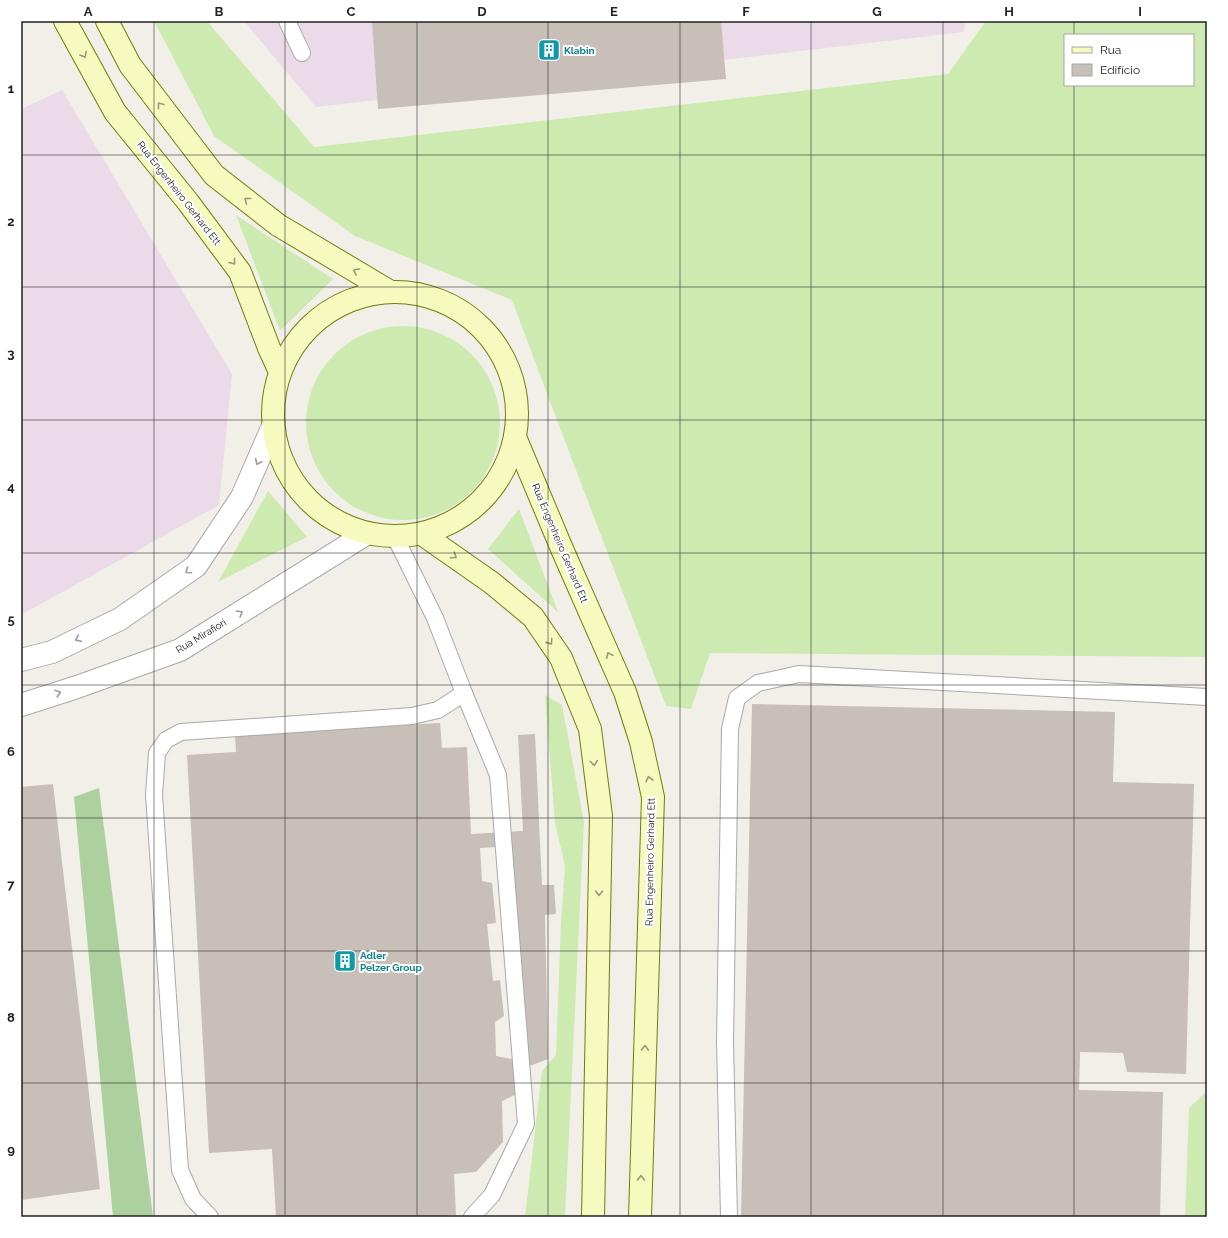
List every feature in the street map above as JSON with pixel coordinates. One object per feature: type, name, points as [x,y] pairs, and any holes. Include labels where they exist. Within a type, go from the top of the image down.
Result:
[{"type":"main road","name":"Rua Engenheiro Gerhard Ett","points":[[65,21],[115,112],[188,202],[240,272],[269,348],[280,372]]},
{"type":"main road","points":[[107,21],[130,65],[214,175],[278,225],[389,290]]},
{"type":"main road","points":[[389,290],[426,294],[460,309],[488,333],[507,364],[517,400],[515,436],[504,470],[484,499],[456,521],[422,534],[394,537],[366,534],[332,519],[303,495],[283,463],[273,426],[273,399],[280,372],[296,340],[322,314],[354,297],[389,290]]},
{"type":"main road","name":"Rua Engenheiro Gerhard Ett","points":[[515,436],[562,549],[625,692],[641,742],[653,797],[640,1217]]},
{"type":"main road","points":[[422,534],[492,583],[533,617],[561,658],[590,729],[601,816],[593,1217]]},
{"type":"street","points":[[21,660],[52,652],[120,619],[196,566],[242,497],[273,426]]},
{"type":"street","name":"Rua Mirafiori","points":[[21,705],[77,687],[180,650],[366,534]]},
{"type":"lane","points":[[287,21],[302,53]]},
{"type":"lane","points":[[394,537],[435,618],[498,775],[526,1124],[492,1195],[472,1217]]},
{"type":"lane","points":[[729,1217],[725,1042],[730,729],[738,698],[758,683],[799,674],[1207,697]]},
{"type":"lane","points":[[210,1217],[193,1199],[180,1170],[154,795],[157,753],[166,740],[181,732],[412,716],[438,710],[464,693]]},
{"type":"shaded area","points":[[244,21],[965,21],[964,32],[316,107]]},
{"type":"shaded area","points":[[62,90],[232,374],[219,505],[21,615],[21,109]]},
{"type":"green space","points":[[154,21],[207,21],[314,147],[948,74],[986,21],[1207,21],[1207,657],[710,653],[691,709],[666,706],[512,300],[355,236],[214,136]]},
{"type":"green space","points":[[236,215],[333,279],[280,331]]},
{"type":"green space","points":[[403,326],[422,328],[449,338],[464,348],[478,362],[492,386],[498,404],[500,423],[498,442],[488,469],[478,484],[464,498],[440,512],[422,518],[403,520],[384,518],[357,508],[342,498],[328,484],[314,460],[308,442],[306,423],[308,404],[318,377],[328,362],[342,348],[366,334],[384,328]]},
{"type":"green space","points":[[268,491],[307,537],[218,582]]},
{"type":"green space","points":[[519,509],[558,612],[488,549]]},
{"type":"green space","points":[[545,695],[562,705],[584,822],[565,1217],[525,1217],[542,1071],[556,1055],[561,922],[565,866],[555,823]]},
{"type":"green space","points":[[99,788],[153,1217],[113,1217],[74,797]]},
{"type":"green space","points":[[1207,1091],[1207,1217],[1185,1217],[1189,1108]]},
{"type":"building","name":"Klabin","points":[[372,21],[721,21],[726,79],[378,109]]},
{"type":"building","points":[[752,704],[1115,712],[1113,782],[1194,784],[1186,1074],[1127,1072],[1123,1053],[1080,1052],[1079,1090],[1163,1092],[1160,1217],[741,1217]]},
{"type":"building","name":"Adler Pelzer Group","points":[[440,723],[442,748],[467,747],[471,834],[523,831],[518,735],[535,734],[542,885],[554,885],[556,914],[545,915],[548,1059],[527,1067],[512,846],[480,848],[482,881],[492,883],[496,923],[487,924],[493,981],[500,980],[504,1016],[495,1022],[496,1056],[512,1059],[517,1094],[502,1101],[503,1142],[476,1172],[454,1174],[456,1215],[423,1217],[276,1217],[272,1149],[209,1153],[187,755],[236,752],[235,735]]},
{"type":"building","points":[[53,784],[100,1189],[21,1200],[21,787]]},
{"type":"place","name":"Klabin","points":[[549,50]]},
{"type":"place","name":"Adler Pelzer Group","points":[[345,961]]}]
